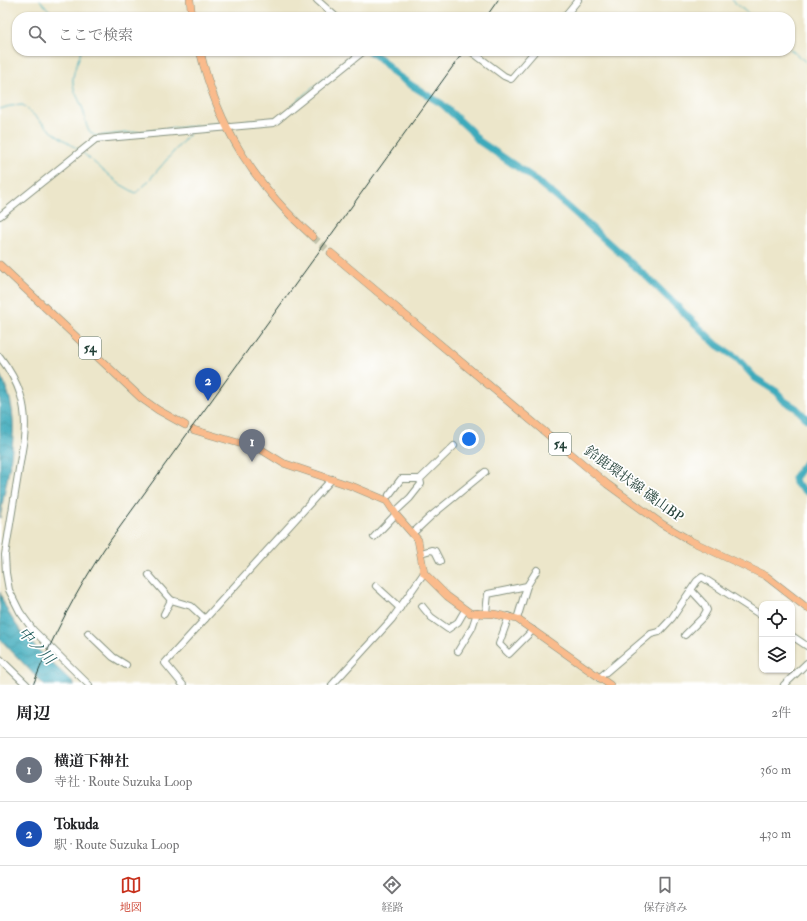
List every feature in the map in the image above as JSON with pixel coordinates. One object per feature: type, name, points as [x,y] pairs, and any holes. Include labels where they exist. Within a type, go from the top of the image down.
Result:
[{"type":"main road","points":[[190,0],[191,12]]},
{"type":"main road","points":[[202,56],[212,89],[233,140],[268,193],[286,213],[313,237]]},
{"type":"main road","name":"鈴鹿環状線 磯山BP","points":[[331,253],[607,484],[662,524],[691,541],[766,576],[807,608]]},
{"type":"main road","name":"54","points":[[0,265],[141,398],[158,410],[185,425]]},
{"type":"main road","points":[[194,430],[262,450],[283,463],[332,479],[387,501],[395,513],[418,540],[424,573],[447,596],[470,613],[509,616],[517,619],[610,685]]},
{"type":"street","points":[[317,0],[330,12]]},
{"type":"street","points":[[568,12],[578,0]]},
{"type":"street","points":[[0,216],[96,139],[271,124],[280,120],[335,73],[358,56]]},
{"type":"street","points":[[477,56],[504,76],[511,79],[531,56]]},
{"type":"street","points":[[0,357],[14,377],[22,400],[25,420],[24,438],[5,555],[9,590],[16,606],[28,624],[89,685]]},
{"type":"street","points":[[389,496],[401,479],[420,479],[454,446]]},
{"type":"street","points":[[413,533],[431,516],[485,472]]},
{"type":"street","points":[[183,685],[164,663],[332,479]]},
{"type":"street","points":[[374,537],[422,484],[420,479]]},
{"type":"street","points":[[421,553],[431,550],[435,551],[440,561]]},
{"type":"street","points":[[517,619],[527,586],[537,570]]},
{"type":"street","points":[[332,685],[392,619],[412,593],[424,573]]},
{"type":"street","points":[[149,575],[171,600],[190,606],[205,619]]},
{"type":"street","points":[[599,678],[651,634],[659,632],[692,591],[697,581],[702,577],[759,614]]},
{"type":"street","points":[[376,586],[400,608]]},
{"type":"street","points":[[486,614],[488,594],[527,586]]},
{"type":"street","points":[[685,635],[703,617],[707,610],[704,604],[692,591]]},
{"type":"street","points":[[164,614],[171,600]]},
{"type":"street","points":[[422,606],[431,617],[448,629],[458,622],[465,610]]},
{"type":"street","points":[[458,651],[472,628],[477,613]]},
{"type":"street","points":[[509,616],[499,644],[509,654],[533,630]]},
{"type":"street","points":[[88,633],[113,657],[126,665]]},
{"type":"street","points":[[794,637],[807,646]]},
{"type":"street","points":[[0,660],[27,685]]},
{"type":"street","points":[[784,685],[807,662]]},
{"type":"water","points":[[0,375],[8,392],[12,409],[13,427],[10,464],[0,518]]},
{"type":"water","points":[[0,592],[12,619],[21,631],[42,654],[75,685],[44,685],[0,639]]},
{"type":"waterway","points":[[40,0],[51,12]]},
{"type":"waterway","points":[[732,0],[746,12]]},
{"type":"waterway","points":[[795,53],[807,63]]},
{"type":"waterway","points":[[79,56],[74,74],[73,86],[84,111],[87,127],[96,136],[216,124]]},
{"type":"waterway","points":[[291,106],[351,56]]},
{"type":"waterway","points":[[376,56],[395,74],[442,104],[470,130],[479,141],[532,177],[565,204],[649,279],[717,345],[737,358],[755,378],[777,392],[783,400],[796,408],[807,419]]},
{"type":"waterway","points":[[0,109],[10,106],[23,105],[51,131],[79,150]]},
{"type":"waterway","points":[[239,122],[276,118]]},
{"type":"waterway","points":[[143,187],[190,133]]},
{"type":"waterway","points":[[83,153],[118,183],[136,193],[140,189]]},
{"type":"waterway","points":[[807,461],[794,478],[795,483],[807,492]]},
{"type":"tunnel","points":[[313,237],[331,253]]},
{"type":"railway","points":[[490,12],[498,0]]},
{"type":"railway","points":[[33,685],[65,615],[104,549],[460,56]]},
{"type":"place","name":"Tokuda","points":[[208,401]]},
{"type":"place","name":"横道下神社","points":[[252,462]]},
{"type":"water label","name":"中ノ川","points":[[36,646]]}]
